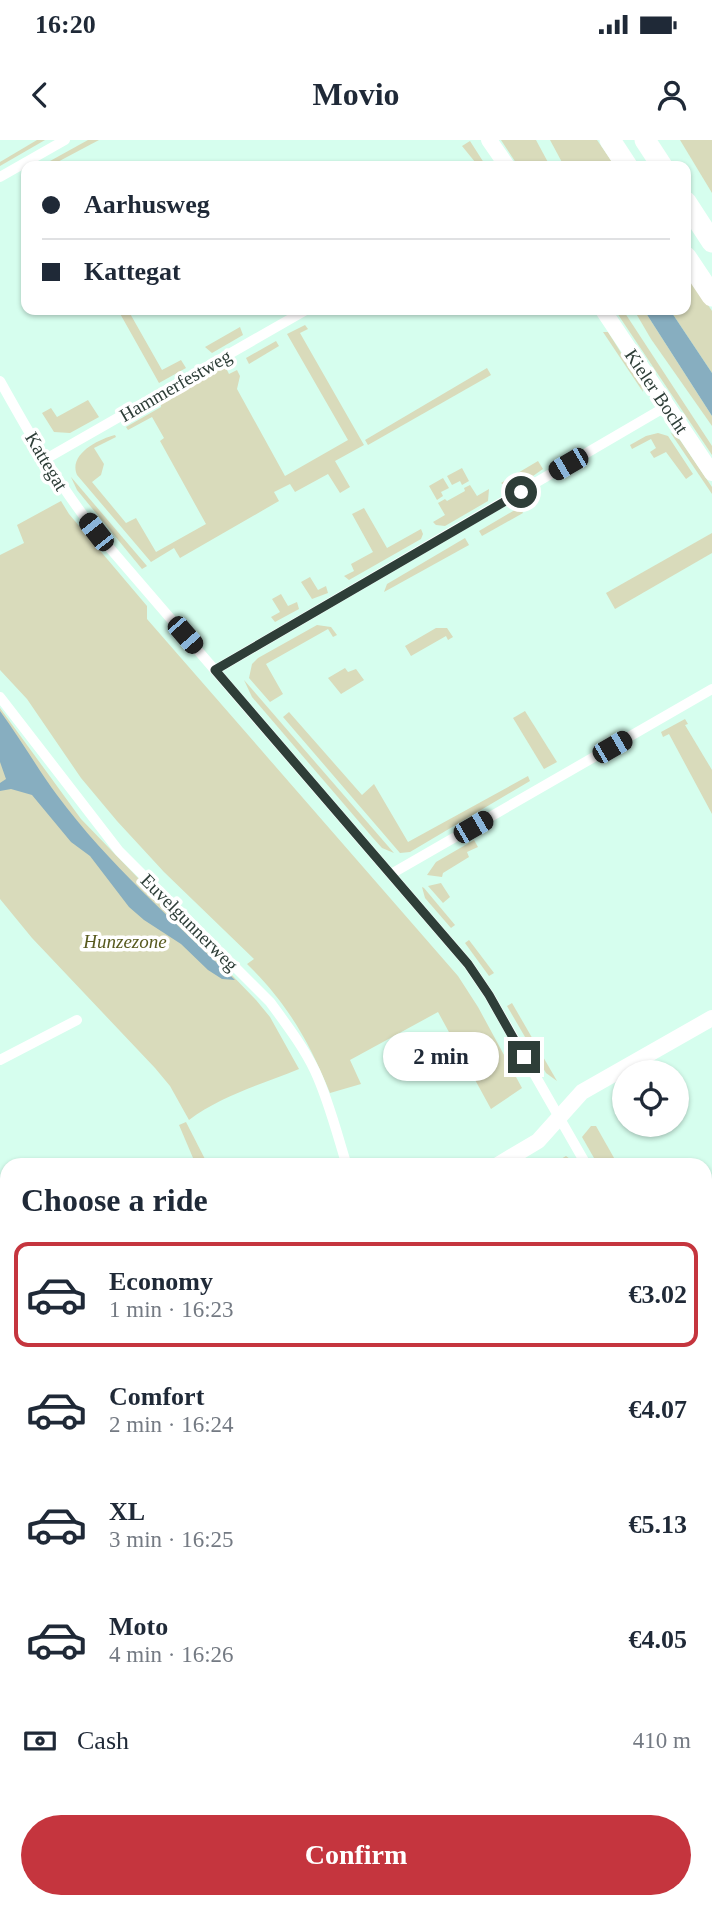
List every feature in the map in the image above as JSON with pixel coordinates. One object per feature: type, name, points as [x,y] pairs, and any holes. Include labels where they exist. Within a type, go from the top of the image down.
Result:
[{"type":"highway","points":[[610,140],[624,161]]},
{"type":"highway","points":[[645,140],[659,161]]},
{"type":"highway","points":[[691,210],[712,242]]},
{"type":"highway","points":[[691,264],[712,296]]},
{"type":"street","points":[[28,161],[65,140]]},
{"type":"street","points":[[489,140],[504,161]]},
{"type":"street","points":[[0,177],[21,165]]},
{"type":"street","name":"Hammerfestweg","points":[[44,460],[297,315]]},
{"type":"street","name":"Kieler Bocht","points":[[606,315],[712,473]]},
{"type":"street","name":"Kattegat","points":[[0,381],[44,460],[96,532],[480,980],[583,1158]]},
{"type":"street","points":[[215,670],[667,406]]},
{"type":"street","points":[[391,874],[712,689]]},
{"type":"street","name":"Euvelgunnerweg","points":[[0,697],[119,850],[270,1002],[291,1030],[315,1071],[344,1158]]},
{"type":"street","points":[[509,1158],[538,1141],[582,1091],[712,1017]]},
{"type":"street","points":[[0,1060],[77,1020]]},
{"type":"green space","points":[[37,140],[45,140],[0,166],[0,162]]},
{"type":"green space","points":[[88,140],[99,140],[59,161],[50,161]]},
{"type":"green space","points":[[501,140],[536,140],[547,161],[515,161]]},
{"type":"green space","points":[[550,140],[597,140],[612,161],[561,161]]},
{"type":"green space","points":[[680,140],[712,140],[712,193]]},
{"type":"green space","points":[[470,141],[483,161],[474,161],[462,146]]},
{"type":"green space","points":[[691,280],[712,311],[712,373],[673,315],[691,315]]},
{"type":"green space","points":[[121,315],[131,315],[162,370],[181,360],[186,368],[159,383]]},
{"type":"green space","points":[[618,315],[626,315],[712,446],[712,455]]},
{"type":"green space","points":[[637,315],[647,315],[712,416],[712,426]]},
{"type":"green space","points":[[305,325],[308,329],[300,333],[364,445],[335,461],[350,487],[340,493],[328,474],[295,492],[290,484],[274,492],[279,501],[180,558],[174,548],[151,562],[77,475],[77,460],[94,444],[115,435],[116,437],[94,448],[104,464],[101,475],[92,482],[126,523],[136,518],[156,552],[206,524],[160,441],[164,438],[152,417],[128,430],[126,427],[161,407],[161,402],[225,366],[229,374],[237,370],[240,376],[237,389],[285,476],[348,440],[287,334]]},
{"type":"green space","points":[[240,327],[243,335],[212,353],[205,347]]},
{"type":"green space","points":[[603,332],[608,332],[642,386],[643,392]]},
{"type":"green space","points":[[276,341],[279,346],[249,364],[246,358]]},
{"type":"green space","points":[[487,368],[491,375],[368,445],[365,440]]},
{"type":"green space","points":[[88,400],[99,417],[70,433],[54,432],[42,413],[51,408],[57,417]]},
{"type":"green space","points":[[670,432],[680,440],[712,487],[712,494]]},
{"type":"green space","points":[[658,433],[668,436],[693,474],[686,479],[666,452],[654,458],[650,452],[656,448],[651,439],[632,449],[630,445]]},
{"type":"green space","points":[[538,461],[543,469],[528,480],[511,486],[501,483]]},
{"type":"green space","points":[[462,468],[469,481],[462,485],[460,481],[452,485],[447,476]]},
{"type":"green space","points":[[71,477],[147,566],[142,569],[77,490]]},
{"type":"green space","points":[[443,478],[449,488],[441,492],[443,496],[437,500],[429,486]]},
{"type":"green space","points":[[470,485],[477,496],[489,489],[488,501],[445,526],[436,525],[433,522],[445,515],[438,503],[465,491],[464,488]]},
{"type":"green space","points":[[61,501],[147,606],[147,619],[458,976],[522,1088],[491,1109],[438,1012],[350,1060],[361,1084],[330,1093],[296,1024],[274,993],[247,964],[254,959],[164,872],[81,778],[27,699],[0,670],[0,555],[24,543],[17,525]]},
{"type":"green space","points":[[520,507],[523,513],[482,536],[479,531]]},
{"type":"green space","points":[[364,508],[387,548],[421,529],[423,534],[421,539],[349,580],[344,576],[354,571],[351,564],[373,552],[352,514]]},
{"type":"green space","points":[[712,533],[712,553],[615,609],[606,593]]},
{"type":"green space","points":[[465,538],[469,545],[384,592],[387,584]]},
{"type":"green space","points":[[310,577],[318,590],[326,586],[328,593],[312,599],[301,582]]},
{"type":"green space","points":[[281,594],[288,606],[297,602],[299,609],[275,622],[271,617],[280,612],[272,599]]},
{"type":"green space","points":[[317,625],[331,627],[337,635],[333,637],[328,629],[266,664],[283,694],[270,702],[249,678],[252,664]]},
{"type":"green space","points":[[436,628],[447,628],[453,637],[448,640],[446,636],[411,656],[405,646]]},
{"type":"green space","points":[[345,668],[348,672],[356,669],[364,680],[341,694],[328,678]]},
{"type":"green space","points":[[244,680],[394,853],[382,848],[373,838],[252,697]]},
{"type":"green space","name":"Hunzezone","points":[[0,708],[81,819],[256,1000],[270,1017],[299,1069],[228,1097],[189,1120],[170,1086],[155,1068],[32,938],[0,899]]},
{"type":"green space","points":[[525,711],[557,762],[544,769],[513,718]]},
{"type":"green space","points":[[289,712],[362,795],[374,784],[408,842],[528,776],[530,781],[410,852],[400,853],[283,717]]},
{"type":"green space","points":[[685,719],[688,724],[685,725],[712,770],[712,814],[669,734],[663,737],[661,732]]},
{"type":"green space","points":[[474,840],[478,847],[467,852],[469,857],[443,873],[442,877],[427,875],[436,862]]},
{"type":"green space","points":[[441,883],[450,897],[443,903],[428,886]]},
{"type":"green space","points":[[422,887],[455,925],[451,928],[425,898]]},
{"type":"green space","points":[[469,940],[494,973],[489,976],[465,943]]},
{"type":"green space","points":[[512,1003],[557,1081],[546,1073],[507,1006]]},
{"type":"green space","points":[[186,1122],[204,1158],[193,1158],[179,1125]]},
{"type":"green space","points":[[591,1126],[596,1126],[614,1158],[594,1158],[582,1137]]},
{"type":"water","points":[[647,315],[673,315],[712,373],[712,416]]},
{"type":"water","points":[[0,711],[57,795],[98,845],[235,980],[222,979],[208,970],[181,944],[129,907],[90,856],[71,842],[32,795],[11,789],[0,791],[0,783],[6,779],[0,762]]},
{"type":"route","points":[[521,492],[215,670],[468,964],[524,1057]]}]
